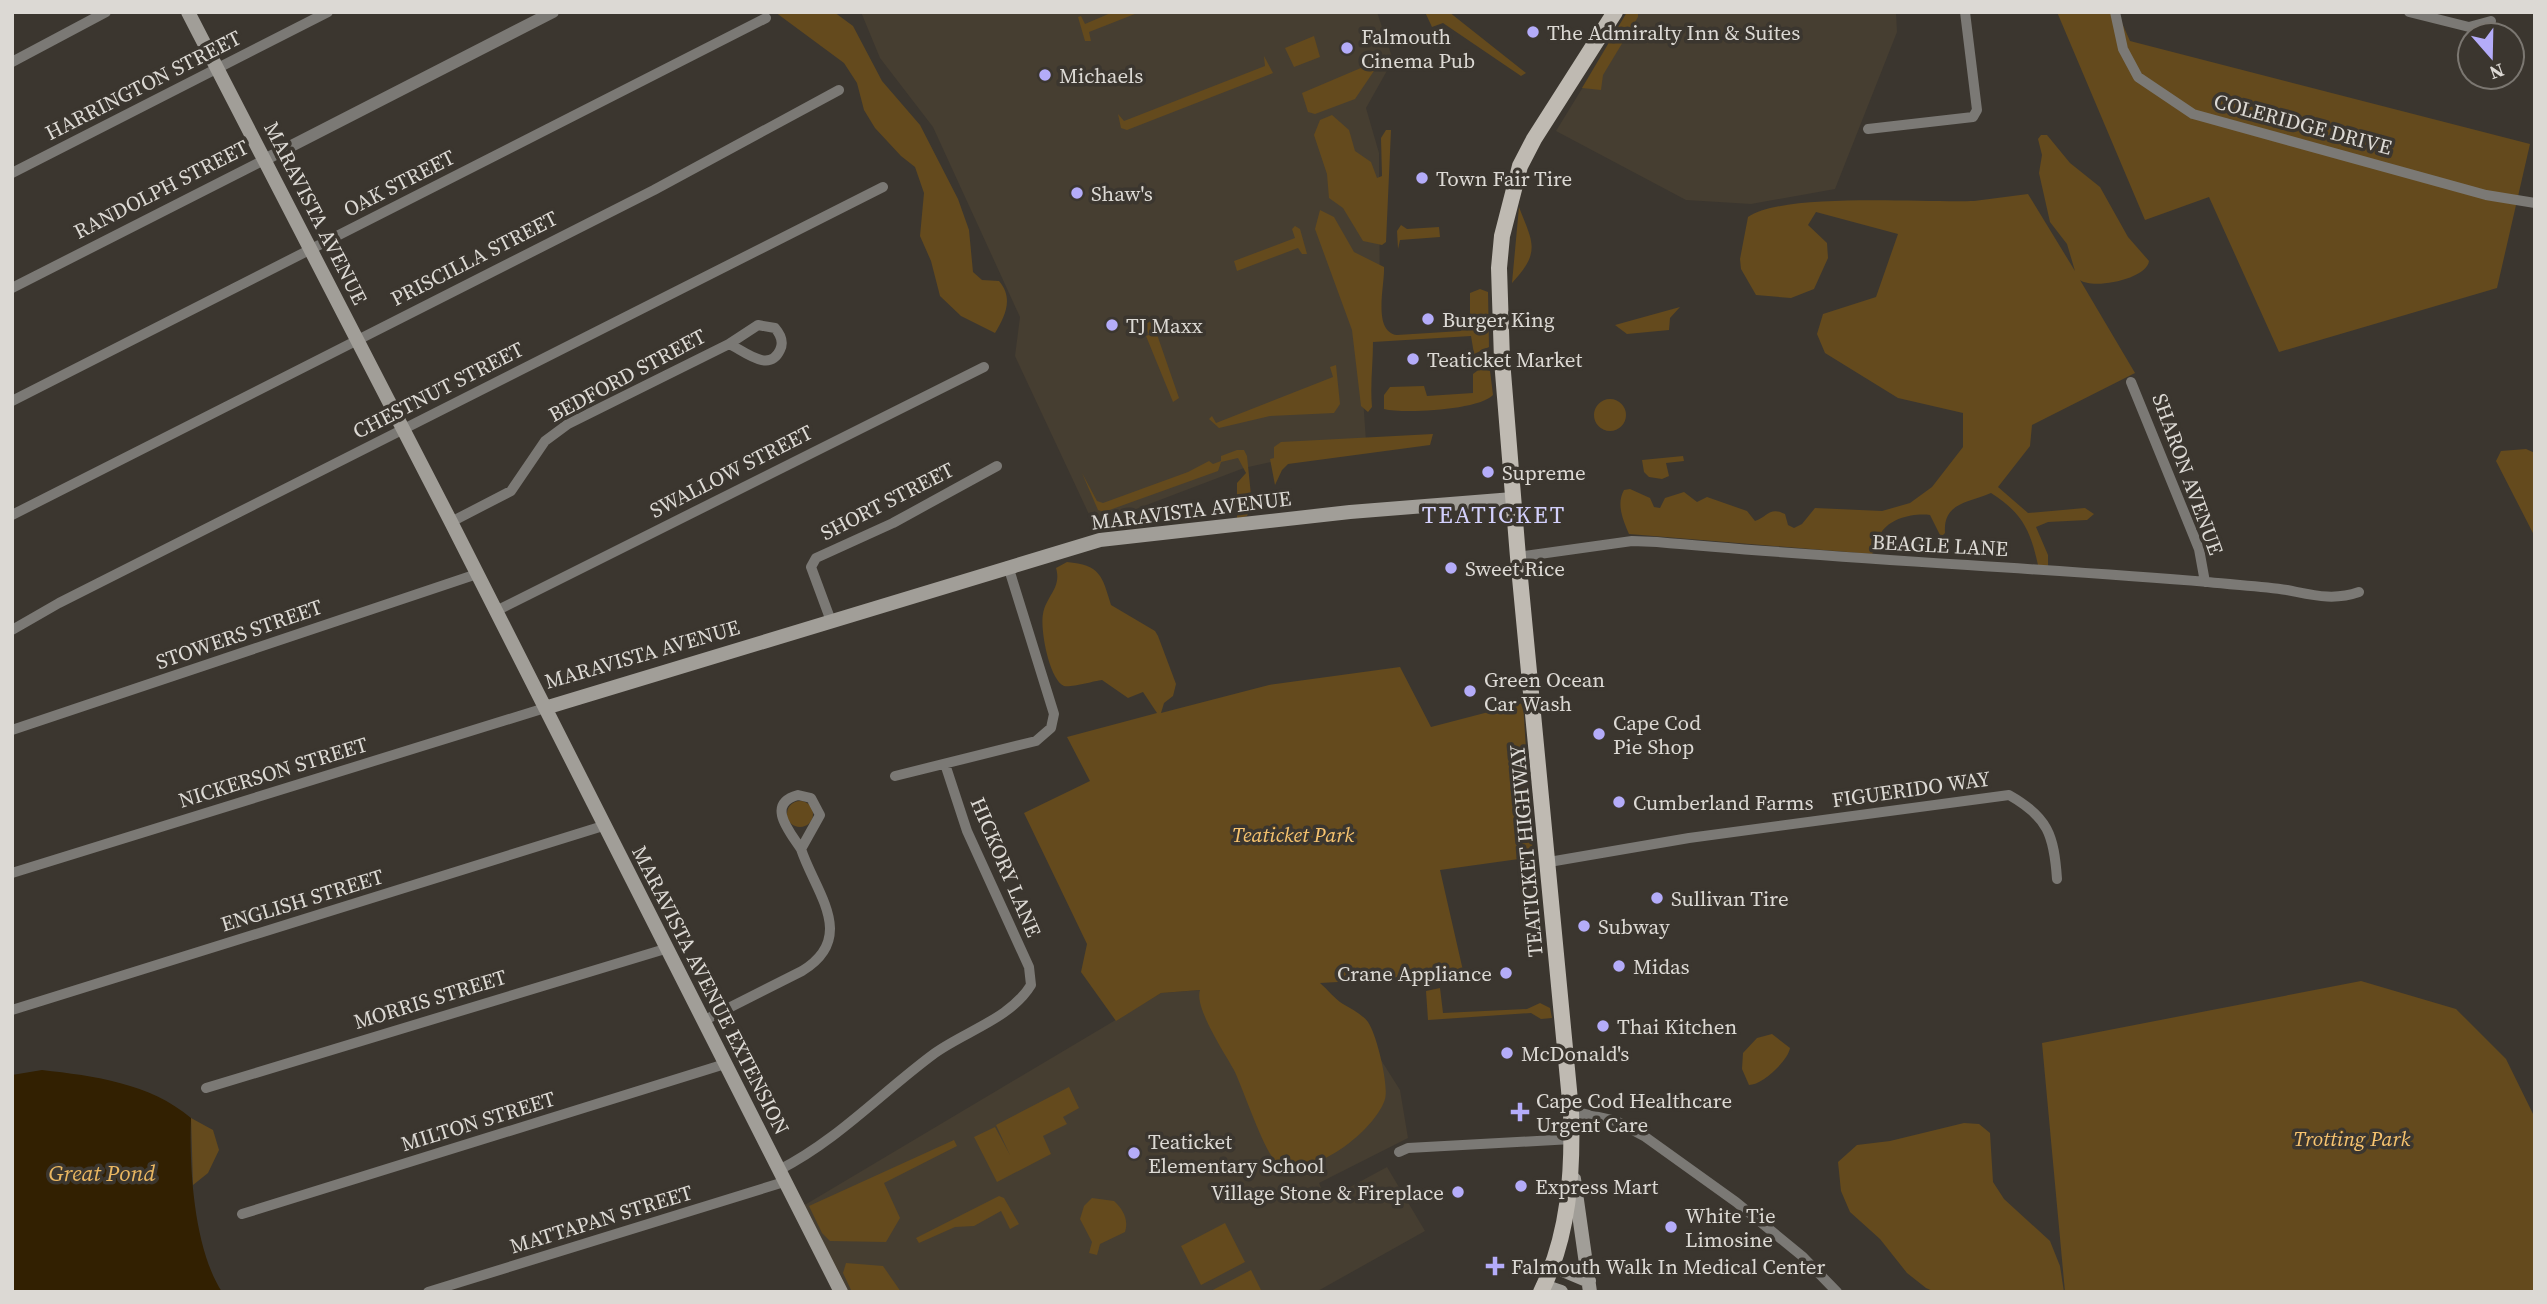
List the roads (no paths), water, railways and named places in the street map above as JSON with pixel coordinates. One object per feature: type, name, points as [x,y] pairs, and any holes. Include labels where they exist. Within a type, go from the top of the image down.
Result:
[{"type":"main road","name":"MARAVISTA AVENUE","points":[[188,12],[545,708],[1081,545],[1119,537],[1513,499]]},
{"type":"main road","name":"TEATICKET HIGHWAY","points":[[1542,1289],[1566,1217],[1572,1164],[1571,1111],[1513,499],[1499,306],[1500,251],[1517,175],[1534,139],[1615,12]]},
{"type":"main road","name":"MARAVISTA AVENUE EXTENSION","points":[[545,708],[841,1292]]},
{"type":"main road","points":[[1572,1164],[1590,1286]]},
{"type":"main road","points":[[1551,1265],[1590,1286]]},
{"type":"main road","points":[[1542,1289],[1561,1292]]},
{"type":"street","points":[[12,62],[106,12]]},
{"type":"street","name":"HARRINGTON STREET","points":[[12,173],[328,12]]},
{"type":"street","name":"RANDOLPH STREET","points":[[12,288],[553,12]]},
{"type":"street","points":[[1868,129],[1973,117],[1977,110],[1965,12]]},
{"type":"street","name":"COLERIDGE DRIVE","points":[[2115,12],[2123,49],[2138,77],[2193,114],[2486,195],[2535,202]]},
{"type":"street","points":[[2409,12],[2469,27],[2491,20]]},
{"type":"street","name":"OAK STREET","points":[[12,401],[765,18]]},
{"type":"street","name":"PRISCILLA STREET","points":[[12,515],[654,190],[839,90]]},
{"type":"street","name":"CHESTNUT STREET","points":[[12,630],[59,603],[883,187]]},
{"type":"street","name":"BEDFORD STREET","points":[[451,522],[511,491],[526,473],[545,441],[568,424],[764,324],[775,328],[782,344],[776,355],[766,360],[754,358],[729,344]]},
{"type":"street","name":"SWALLOW STREET","points":[[496,611],[984,367]]},
{"type":"street","name":"SHARON AVENUE","points":[[2131,382],[2199,548],[2205,582]]},
{"type":"street","name":"SHORT STREET","points":[[831,621],[811,567],[816,558],[893,523],[998,466]]},
{"type":"street","name":"BEAGLE LANE","points":[[1518,557],[1623,542],[1649,541],[1864,560],[2205,582],[2286,590],[2323,598],[2344,597],[2359,592]]},
{"type":"street","points":[[895,776],[1036,741],[1047,734],[1054,721],[1046,684],[1008,566]]},
{"type":"street","name":"STOWERS STREET","points":[[12,730],[477,573]]},
{"type":"street","name":"NICKERSON STREET","points":[[12,873],[545,708]]},
{"type":"street","name":"HICKORY LANE","points":[[945,764],[967,831],[1029,967],[1031,985]]},
{"type":"street","points":[[703,1021],[802,971],[814,962],[824,949],[830,928],[828,907],[801,849],[781,819],[786,801],[798,795],[811,798],[820,815],[801,849]]},
{"type":"street","name":"FIGUERIDO WAY","points":[[1549,862],[1689,838],[2009,795],[2030,807],[2044,822],[2052,838],[2057,879]]},
{"type":"street","name":"ENGLISH STREET","points":[[12,1010],[603,827]]},
{"type":"street","name":"MORRIS STREET","points":[[206,1088],[665,949]]},
{"type":"street","name":"MATTAPAN STREET","points":[[428,1292],[782,1176],[844,1129],[937,1051],[1014,1005],[1031,985]]},
{"type":"street","name":"MILTON STREET","points":[[242,1214],[725,1064]]},
{"type":"street","points":[[1571,1111],[1616,1121],[1644,1136],[1736,1202],[1802,1256],[1837,1292]]},
{"type":"street","points":[[1399,1152],[1408,1148],[1572,1139]]},
{"type":"water","name":"Great Pond","points":[[42,1070],[81,1075],[140,1089],[175,1106],[191,1118],[191,1160],[199,1231],[205,1254],[222,1292],[12,1292],[12,1075]]},
{"type":"place","name":"The Admiralty Inn & Suites","points":[[1533,32]]},
{"type":"place","name":"Falmouth Cinema Pub","points":[[1347,48]]},
{"type":"place","name":"Michaels","points":[[1045,75]]},
{"type":"place","name":"Town Fair Tire","points":[[1422,178]]},
{"type":"place","name":"Shaw's","points":[[1077,193]]},
{"type":"place","name":"Burger King","points":[[1428,319]]},
{"type":"place","name":"TJ Maxx","points":[[1112,325]]},
{"type":"place","name":"Teaticket Market","points":[[1413,359]]},
{"type":"place","name":"Supreme","points":[[1488,472]]},
{"type":"place","name":"Sweet Rice","points":[[1451,568]]},
{"type":"place","name":"Green Ocean Car Wash","points":[[1470,691]]},
{"type":"place","name":"Cape Cod Pie Shop","points":[[1599,734]]},
{"type":"place","name":"Cumberland Farms","points":[[1619,802]]},
{"type":"place","name":"Sullivan Tire","points":[[1657,898]]},
{"type":"place","name":"Subway","points":[[1584,926]]},
{"type":"place","name":"Midas","points":[[1619,966]]},
{"type":"place","name":"Crane Appliance","points":[[1506,973]]},
{"type":"place","name":"Thai Kitchen","points":[[1603,1026]]},
{"type":"place","name":"McDonald's","points":[[1507,1053]]},
{"type":"place","name":"Cape Cod Healthcare Urgent Care","points":[[1520,1112]]},
{"type":"place","name":"Teaticket Elementary School","points":[[1134,1153]]},
{"type":"place","name":"Express Mart","points":[[1521,1186]]},
{"type":"place","name":"Village Stone & Fireplace","points":[[1458,1192]]},
{"type":"place","name":"White Tie Limosine","points":[[1671,1227]]},
{"type":"place","name":"Falmouth Walk In Medical Center","points":[[1495,1266]]},
{"type":"district","name":"TEATICKET","points":[[1494,514]]},
{"type":"park label","name":"Teaticket Park","points":[[1293,834]]},
{"type":"park label","name":"Trotting Park","points":[[2352,1138]]}]
